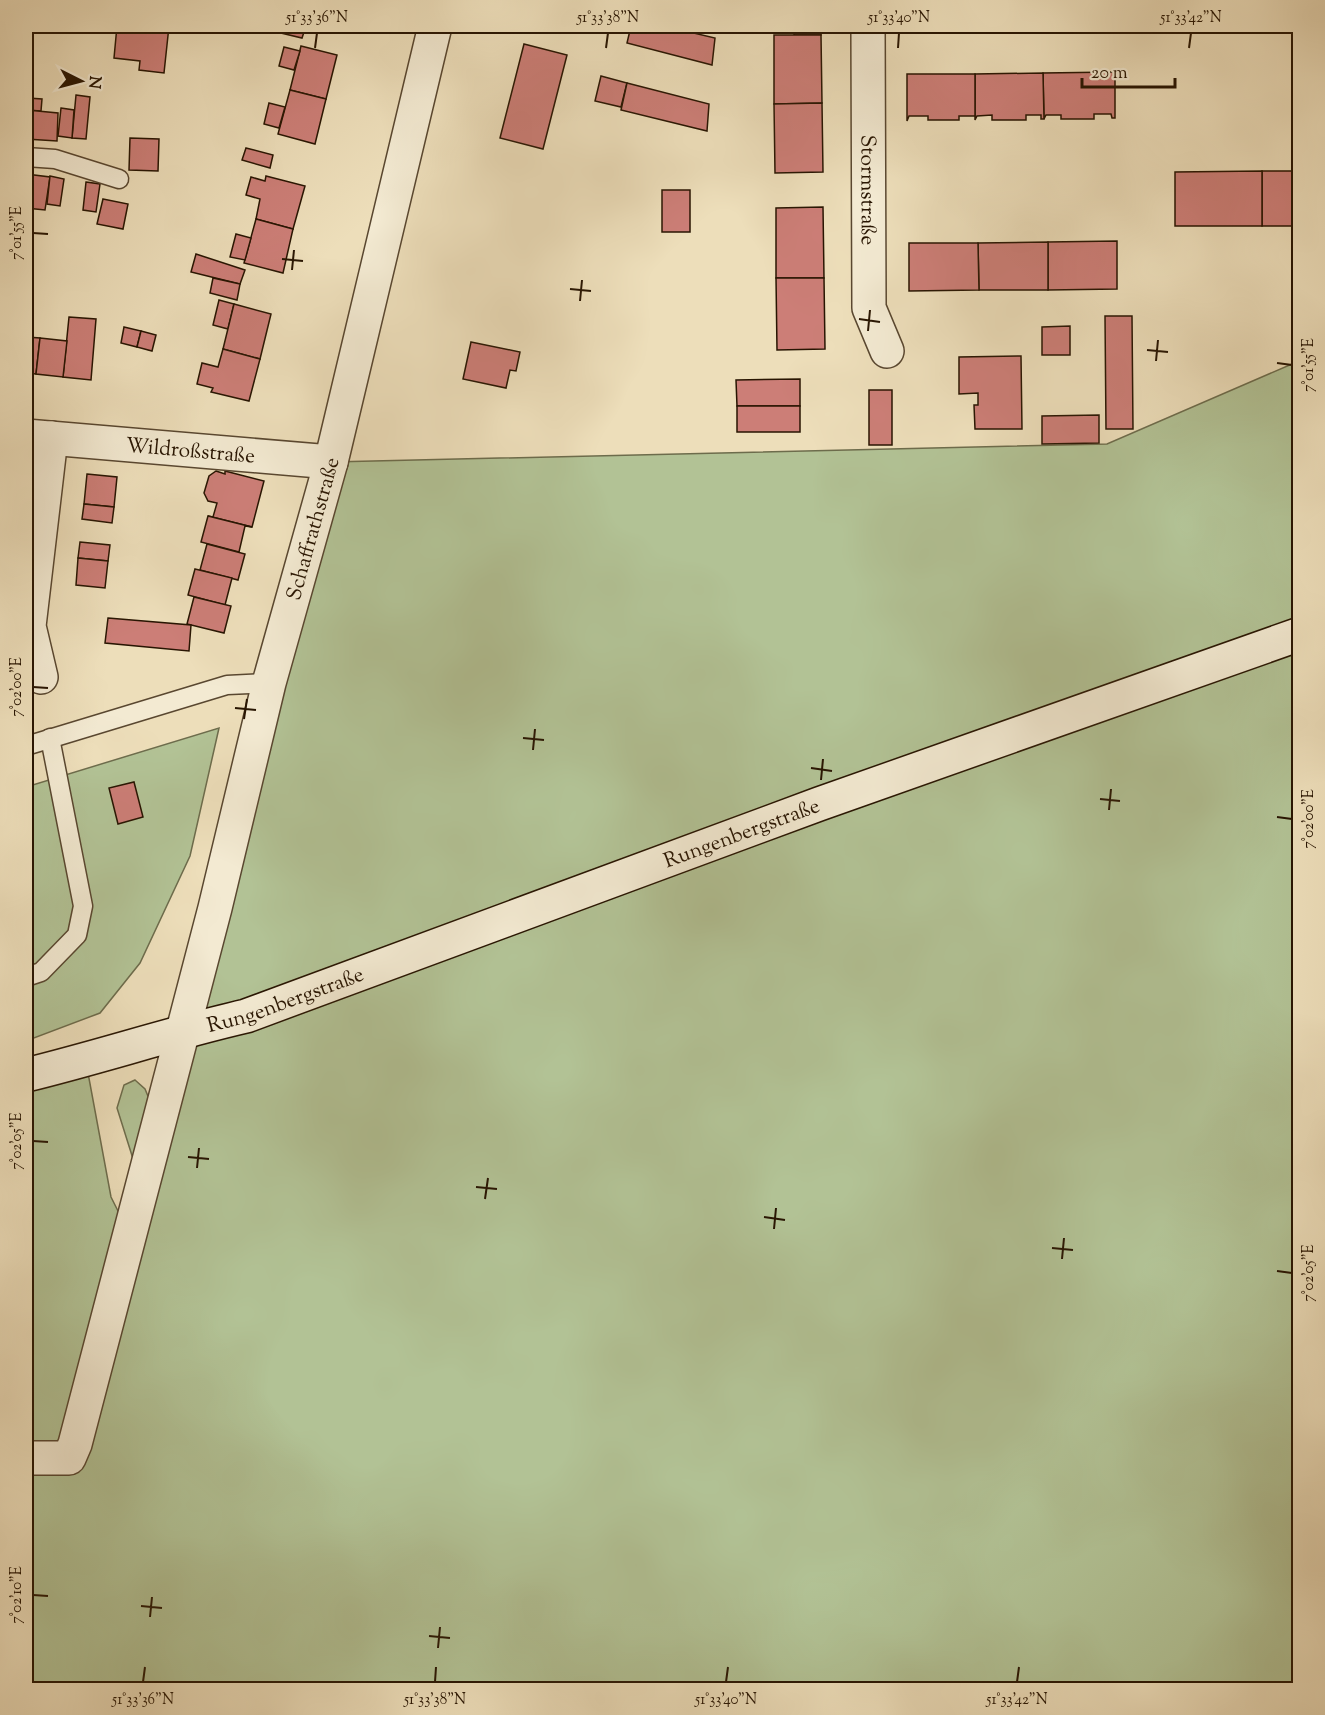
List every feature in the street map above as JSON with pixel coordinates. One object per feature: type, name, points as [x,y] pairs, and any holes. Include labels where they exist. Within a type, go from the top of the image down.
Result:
[{"type":"street","name":"Schaffrathstraße","points":[[182,1031],[269,683],[331,462],[435,26]]},
{"type":"street","name":"Stormstraße","points":[[868,26],[869,308],[887,351]]},
{"type":"street","name":"Wildroßstraße","points":[[41,677],[29,626],[38,437],[331,462]]},
{"type":"street","name":"Rungenbergstraße","points":[[26,1075],[95,1058],[182,1031],[256,1012],[819,804],[1299,634]]},
{"type":"street","name":"Rungenbergstraße","points":[[26,1458],[69,1458],[75,1444],[182,1031]]},
{"type":"lane","points":[[26,158],[55,159],[119,178]]},
{"type":"lane","points":[[26,747],[227,685],[269,683]]},
{"type":"lane","points":[[26,977],[41,972],[77,935],[83,906],[50,738]]},
{"type":"green space","points":[[1299,361],[1299,1689],[26,1690],[26,1462],[55,1463],[331,462],[1107,444]]},
{"type":"green space","points":[[219,728],[190,856],[140,963],[100,1013],[26,1041],[26,787]]},
{"type":"green space","points":[[88,1073],[111,1197],[124,1223],[68,1443],[26,1452],[26,1089]]},
{"type":"green space","points":[[135,1080],[145,1089],[150,1101],[134,1162],[117,1108],[124,1085]]},
{"type":"building","points":[[117,26],[169,26],[164,73],[139,70],[140,61],[114,58]]},
{"type":"building","points":[[265,26],[306,26],[302,38],[264,29]]},
{"type":"building","points":[[631,26],[664,26],[715,38],[712,65],[627,43]]},
{"type":"building","points":[[795,26],[821,26],[821,35],[794,35]]},
{"type":"building","points":[[774,35],[821,35],[822,103],[774,104]]},
{"type":"building","points":[[524,44],[567,55],[543,149],[500,138]]},
{"type":"building","points":[[301,46],[337,55],[326,99],[290,90]]},
{"type":"building","points":[[284,47],[300,51],[294,70],[279,66]]},
{"type":"building","points":[[1115,72],[1115,118],[1112,118],[1111,114],[1094,114],[1094,119],[1061,119],[1061,115],[1046,115],[1044,119],[1043,73]]},
{"type":"building","points":[[1043,73],[1044,119],[1041,119],[1041,115],[1026,115],[1026,120],[992,120],[992,115],[977,116],[975,120],[975,74]]},
{"type":"building","points":[[907,74],[975,74],[975,116],[959,116],[959,120],[928,120],[928,116],[909,116],[907,121]]},
{"type":"building","points":[[601,76],[627,83],[621,107],[595,101]]},
{"type":"building","points":[[627,83],[709,104],[707,131],[621,110]]},
{"type":"building","points":[[290,90],[326,99],[315,144],[278,134]]},
{"type":"building","points":[[76,95],[90,97],[86,139],[72,138]]},
{"type":"building","points":[[28,98],[42,99],[41,111],[27,110]]},
{"type":"building","points":[[269,103],[285,107],[279,128],[264,124]]},
{"type":"building","points":[[822,103],[823,172],[775,173],[774,104]]},
{"type":"building","points":[[61,108],[74,110],[72,138],[58,136]]},
{"type":"building","points":[[27,110],[58,113],[57,141],[26,139]]},
{"type":"building","points":[[130,138],[159,139],[158,171],[129,170]]},
{"type":"building","points":[[246,148],[273,155],[270,168],[242,160]]},
{"type":"building","points":[[1262,171],[1300,171],[1300,226],[1262,226]]},
{"type":"building","points":[[1262,171],[1262,226],[1175,226],[1175,172]]},
{"type":"building","points":[[26,174],[50,177],[45,210],[26,208]]},
{"type":"building","points":[[50,176],[64,179],[60,206],[47,204]]},
{"type":"building","points":[[266,176],[305,186],[293,229],[256,219],[260,199],[246,195],[251,177],[265,181]]},
{"type":"building","points":[[86,182],[100,184],[96,212],[83,210]]},
{"type":"building","points":[[662,190],[690,190],[690,232],[662,232]]},
{"type":"building","points":[[103,199],[128,204],[123,229],[97,224]]},
{"type":"building","points":[[823,207],[824,278],[776,278],[776,208]]},
{"type":"building","points":[[256,219],[293,229],[283,273],[244,263]]},
{"type":"building","points":[[236,234],[251,238],[245,260],[230,257]]},
{"type":"building","points":[[1117,241],[1117,289],[1048,290],[1048,242]]},
{"type":"building","points":[[1048,242],[1048,290],[979,290],[978,243]]},
{"type":"building","points":[[909,243],[978,243],[979,290],[909,291]]},
{"type":"building","points":[[196,254],[245,270],[240,284],[191,272]]},
{"type":"building","points":[[213,278],[240,284],[237,300],[210,293]]},
{"type":"building","points":[[776,278],[824,278],[825,349],[777,350]]},
{"type":"building","points":[[219,300],[234,304],[228,329],[213,325]]},
{"type":"building","points":[[234,304],[271,314],[260,359],[223,349]]},
{"type":"building","points":[[1105,316],[1132,316],[1133,429],[1106,429]]},
{"type":"building","points":[[69,317],[96,319],[91,380],[63,377]]},
{"type":"building","points":[[1070,326],[1070,355],[1042,355],[1042,327]]},
{"type":"building","points":[[124,327],[141,331],[137,347],[121,343]]},
{"type":"building","points":[[141,331],[156,335],[152,351],[137,347]]},
{"type":"building","points":[[26,337],[40,338],[36,374],[26,373]]},
{"type":"building","points":[[40,338],[67,341],[63,377],[36,374]]},
{"type":"building","points":[[471,342],[520,352],[516,371],[510,370],[506,388],[463,379]]},
{"type":"building","points":[[223,349],[260,359],[249,401],[211,392],[213,388],[197,384],[202,363],[218,367]]},
{"type":"building","points":[[1021,356],[1022,429],[975,429],[974,405],[978,405],[978,393],[959,394],[959,357]]},
{"type":"building","points":[[800,379],[800,406],[737,406],[736,380]]},
{"type":"building","points":[[869,390],[892,390],[892,445],[869,445]]},
{"type":"building","points":[[737,406],[800,406],[800,432],[737,432]]},
{"type":"building","points":[[1099,415],[1099,443],[1042,444],[1042,416]]},
{"type":"building","points":[[216,471],[225,474],[225,471],[264,481],[252,527],[208,516],[213,517],[217,503],[208,501],[204,493],[209,476]]},
{"type":"building","points":[[87,474],[117,477],[114,507],[84,504]]},
{"type":"building","points":[[84,504],[114,507],[112,523],[82,519]]},
{"type":"building","points":[[208,516],[252,527],[245,526],[239,552],[201,542]]},
{"type":"building","points":[[80,542],[110,545],[108,561],[78,558]]},
{"type":"building","points":[[207,544],[245,554],[238,580],[200,570]]},
{"type":"building","points":[[78,558],[108,561],[105,588],[76,585]]},
{"type":"building","points":[[195,569],[232,578],[225,605],[188,595]]},
{"type":"building","points":[[194,597],[231,606],[224,633],[187,624]]},
{"type":"building","points":[[108,618],[191,625],[189,651],[105,643]]},
{"type":"building","points":[[134,782],[143,817],[118,824],[109,788]]}]
